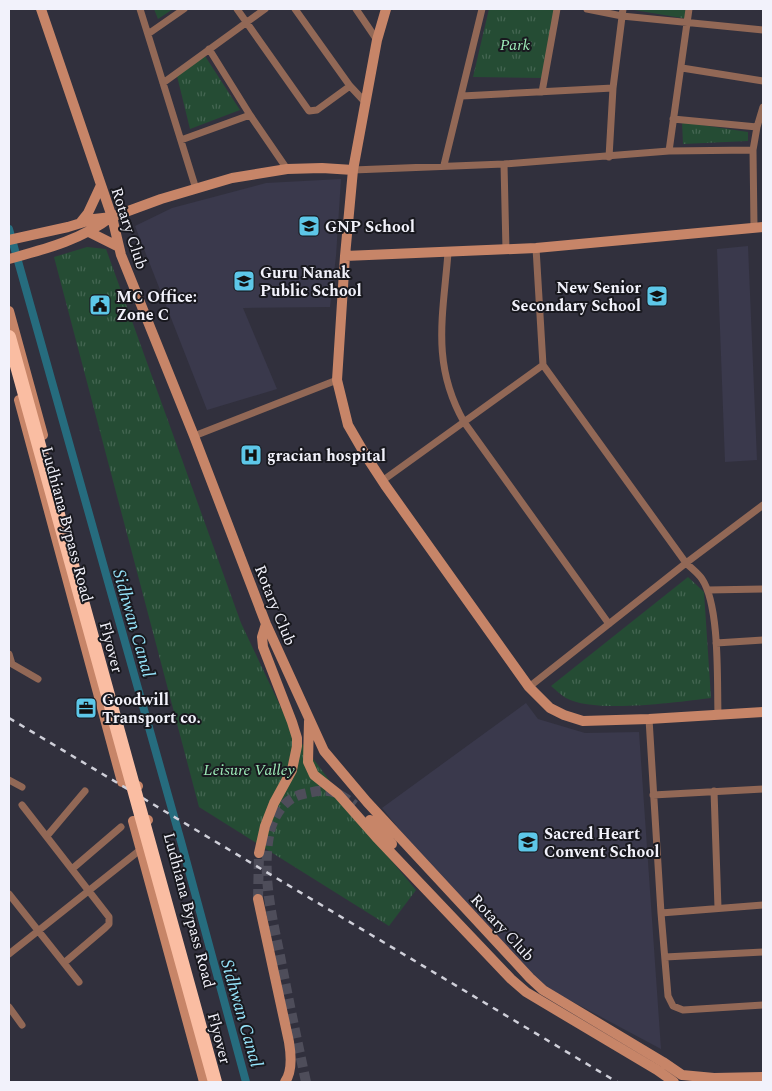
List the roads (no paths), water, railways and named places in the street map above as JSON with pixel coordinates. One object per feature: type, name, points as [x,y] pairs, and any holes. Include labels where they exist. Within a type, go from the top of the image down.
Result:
[{"type":"highway","name":"Flyover","points":[[9,337],[215,1082]]},
{"type":"street","name":"Rotary Club","points":[[41,9],[112,217],[119,247],[266,624],[324,751],[367,802],[543,990],[660,1066],[682,1075],[714,1078],[763,1077]]},
{"type":"street","points":[[140,9],[196,190]]},
{"type":"street","points":[[148,34],[184,9]]},
{"type":"street","points":[[237,9],[309,111],[317,110],[350,86]]},
{"type":"street","points":[[163,82],[265,9]]},
{"type":"street","points":[[295,9],[350,86],[365,102]]},
{"type":"street","points":[[356,9],[377,40]]},
{"type":"street","points":[[386,9],[377,40],[353,170],[344,256],[337,380],[348,425],[382,481],[529,687],[550,708],[583,721],[763,712]]},
{"type":"street","points":[[444,165],[482,9]]},
{"type":"street","points":[[542,92],[557,9]]},
{"type":"street","points":[[587,9],[763,30]]},
{"type":"street","points":[[669,151],[689,9]]},
{"type":"street","points":[[609,157],[613,88],[623,13]]},
{"type":"street","points":[[209,50],[287,169]]},
{"type":"street","points":[[682,68],[763,81]]},
{"type":"street","points":[[462,96],[613,88]]},
{"type":"street","points":[[344,256],[536,248],[759,227],[753,150],[763,107]]},
{"type":"street","points":[[180,140],[250,115]]},
{"type":"street","points":[[673,119],[757,127]]},
{"type":"street","points":[[9,259],[38,251],[89,232],[112,217],[161,199],[232,178],[287,169],[322,168],[353,170],[504,164],[669,151],[753,150]]},
{"type":"street","points":[[504,164],[506,250]]},
{"type":"street","points":[[79,223],[88,213],[101,185]]},
{"type":"street","points":[[9,240],[100,217],[112,217]]},
{"type":"street","points":[[89,232],[119,247]]},
{"type":"street","points":[[536,248],[543,364],[686,562],[702,578],[708,590],[712,602],[716,643],[718,715]]},
{"type":"street","points":[[448,253],[441,347],[447,386],[455,405],[464,422],[609,624]]},
{"type":"street","name":"Ludhiana Bypass Road","points":[[9,311],[140,787],[122,782],[9,360]]},
{"type":"street","points":[[382,481],[543,364]]},
{"type":"street","points":[[194,436],[337,380]]},
{"type":"street","points":[[529,687],[686,562],[763,505]]},
{"type":"street","points":[[708,590],[763,589]]},
{"type":"street","points":[[260,853],[265,826],[292,770],[297,746],[292,722],[263,647],[262,637],[266,624]]},
{"type":"street","points":[[716,643],[763,640]]},
{"type":"street","points":[[9,658],[12,664],[38,679]]},
{"type":"street","points":[[309,717],[308,762],[314,775],[344,800],[376,837],[493,961],[526,992],[660,1066],[674,1082]]},
{"type":"street","points":[[649,719],[668,996],[673,1006],[683,1010],[763,1004]]},
{"type":"street","points":[[9,780],[22,787]]},
{"type":"street","points":[[653,795],[763,789]]},
{"type":"street","points":[[47,836],[85,791]]},
{"type":"street","points":[[714,792],[718,908]]},
{"type":"street","points":[[22,805],[110,917],[109,924],[64,963]]},
{"type":"street","points":[[355,805],[524,985],[532,990],[543,990]]},
{"type":"street","name":"Ludhiana Bypass Road","points":[[204,1082],[132,821],[149,820],[221,1082]]},
{"type":"street","points":[[72,869],[121,827]]},
{"type":"street","points":[[9,954],[140,850]]},
{"type":"street","points":[[9,894],[79,982]]},
{"type":"street","points":[[258,899],[289,1042],[290,1064],[288,1080],[285,1082]]},
{"type":"street","points":[[661,913],[763,905]]},
{"type":"street","points":[[665,957],[763,952]]},
{"type":"street","points":[[9,1007],[22,1025]]},
{"type":"waterway","name":"Sidhwan Canal","points":[[9,229],[182,845],[246,1082]]},
{"type":"tunnel","points":[[306,1082],[271,912],[267,881],[269,836],[273,822],[280,810],[296,796],[319,791],[330,791],[355,805]]},
{"type":"tunnel","points":[[258,899],[259,853]]},
{"type":"railway","points":[[9,718],[617,1082]]},
{"type":"place","name":"GNP School","points":[[309,226]]},
{"type":"place","name":"Guru Nanak Public School","points":[[244,281]]},
{"type":"place","name":"New Senior Secondary School","points":[[657,296]]},
{"type":"place","name":"MC Office: Zone C","points":[[100,305]]},
{"type":"place","name":"gracian hospital","points":[[251,455]]},
{"type":"place","name":"Goodwill Transport co.","points":[[86,708]]},
{"type":"place","name":"Sacred Heart Convent School","points":[[528,842]]},
{"type":"park label","name":"Park","points":[[515,44]]},
{"type":"park label","name":"Leisure Valley","points":[[249,769]]}]
